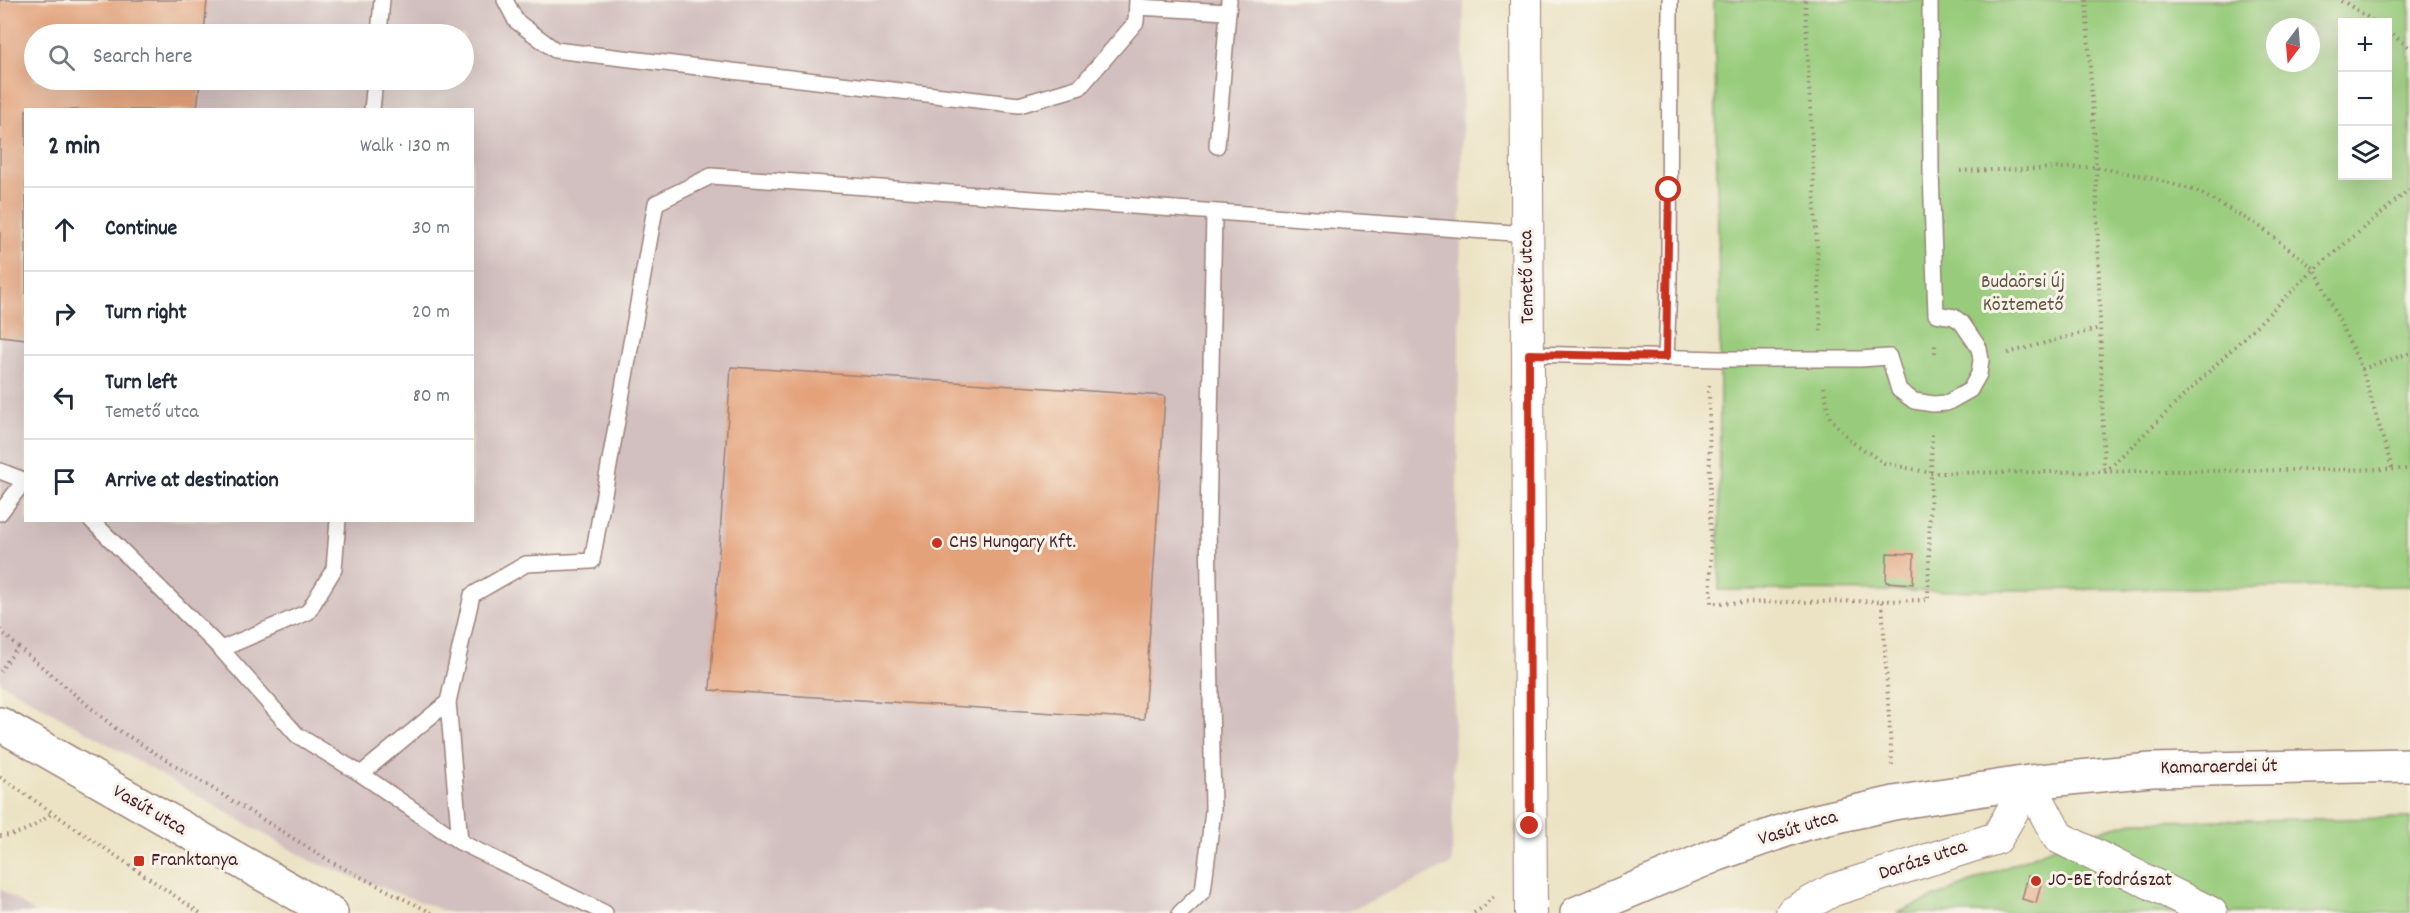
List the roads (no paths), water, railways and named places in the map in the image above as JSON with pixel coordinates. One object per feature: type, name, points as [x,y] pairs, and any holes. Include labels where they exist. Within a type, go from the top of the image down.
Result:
[{"type":"street","name":"Temető utca","points":[[1526,0],[1531,913]]},
{"type":"street","name":"Vasút utca","points":[[0,724],[331,913]]},
{"type":"street","name":"Kamaraerdei út","points":[[2029,782],[2151,770],[2410,765]]},
{"type":"street","name":"Vasút utca","points":[[1577,913],[1718,854],[1792,828],[1894,803],[2029,782]]},
{"type":"street","name":"Darázs utca","points":[[1792,913],[1833,890],[1997,838],[2029,782]]},
{"type":"street","points":[[2029,782],[2058,837],[2211,913]]},
{"type":"lane","points":[[380,24],[382,0]]},
{"type":"lane","points":[[505,0],[516,21],[555,50],[1019,105],[1080,87],[1136,22],[1137,3],[1228,6],[1217,146]]},
{"type":"lane","points":[[1666,357],[1669,272],[1670,0]]},
{"type":"lane","points":[[1529,354],[1709,359],[1889,357],[1899,390],[1914,401],[1933,404],[1947,403],[1970,390],[1979,374],[1981,360],[1979,348],[1962,323],[1954,317],[1936,314],[1931,172],[1930,0]]},
{"type":"lane","points":[[372,108],[374,90]]},
{"type":"lane","points":[[460,842],[448,702],[472,595],[526,564],[592,561],[656,202],[711,177],[1527,234]]},
{"type":"lane","points":[[1180,913],[1203,891],[1213,812],[1208,526],[1214,213]]},
{"type":"lane","points":[[0,471],[24,480]]},
{"type":"lane","points":[[0,513],[24,481]]},
{"type":"lane","points":[[93,522],[221,649],[297,735],[361,774],[460,842],[605,913]]},
{"type":"lane","points":[[221,649],[308,612],[334,569],[338,522]]},
{"type":"lane","points":[[361,774],[448,702]]},
{"type":"place","name":"CHS Hungary Kft.","points":[[937,543]]},
{"type":"place","name":"Franktanya","points":[[139,861]]},
{"type":"place","name":"JO-BE fodrászat","points":[[2036,881]]},
{"type":"park label","name":"Budaörsi Új Köztemető","points":[[2023,294]]}]
